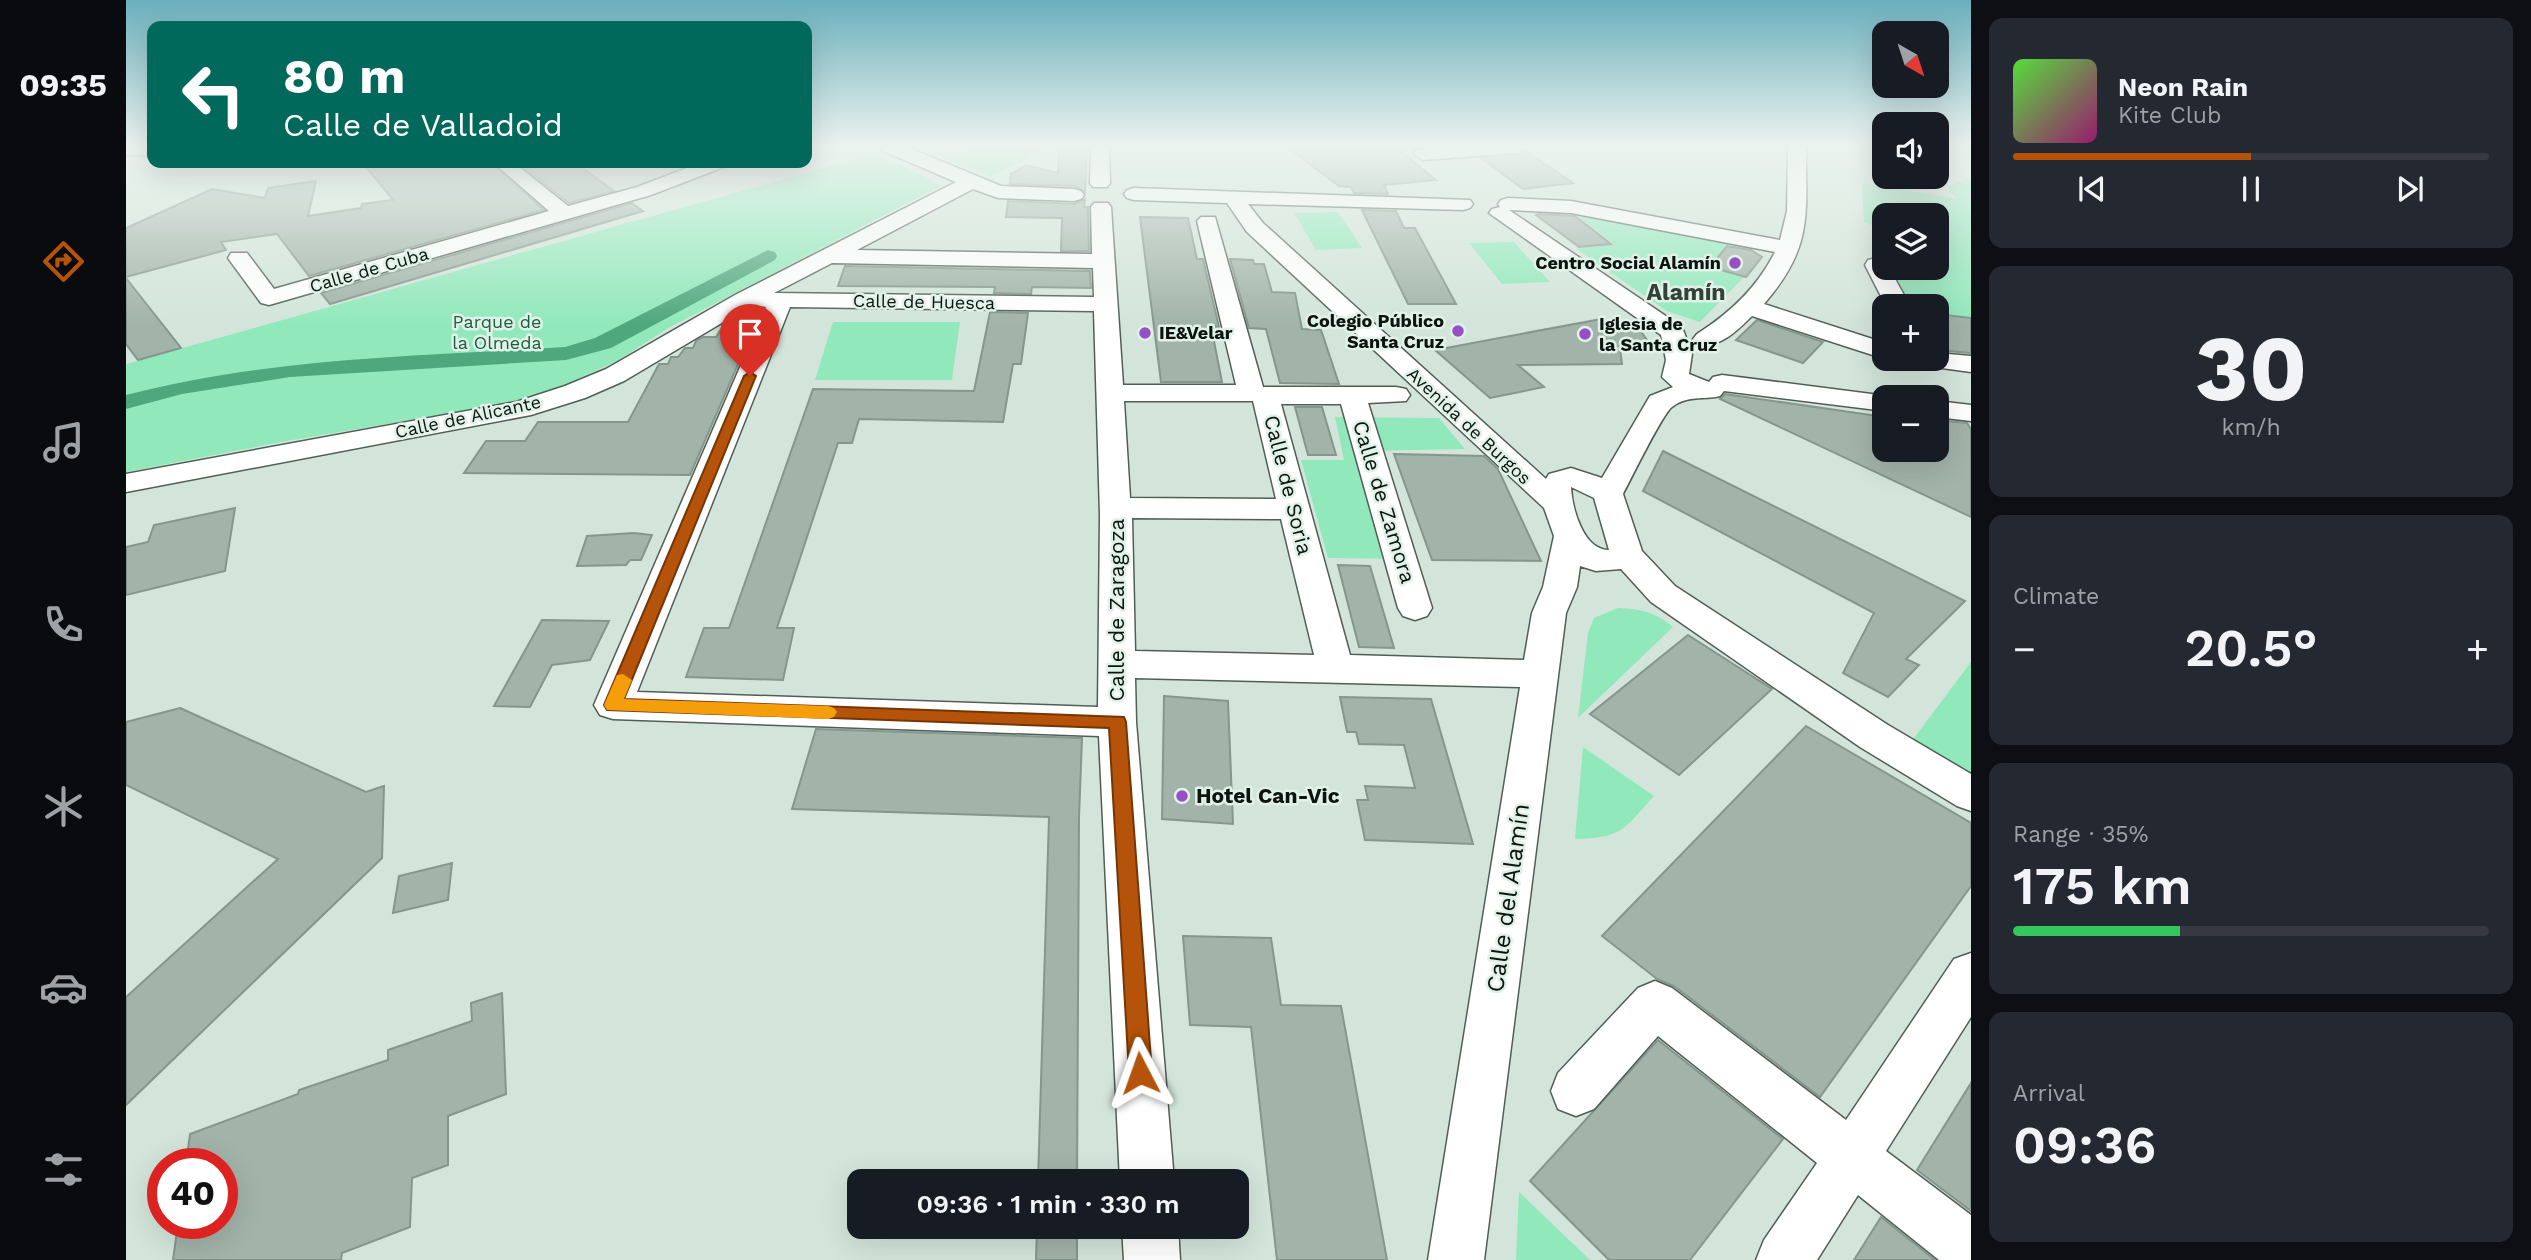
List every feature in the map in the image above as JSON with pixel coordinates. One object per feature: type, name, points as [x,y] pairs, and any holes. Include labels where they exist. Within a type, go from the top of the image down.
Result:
[{"type":"street","points":[[555,206],[565,214]]},
{"type":"street","name":"Calle de Cuba","points":[[239,258],[269,298],[593,206]]},
{"type":"street","name":"Calle de Alicante","points":[[126,483],[521,409],[575,392],[615,375],[743,300],[926,206]]},
{"type":"street","name":"Calle de Zaragoza","points":[[1102,206],[1116,508],[1117,722],[1146,1169]]},
{"type":"street","name":"Avenida de Burgos","points":[[1237,206],[1357,322],[1538,489],[1563,521],[1578,551],[1594,559],[1615,561],[1627,555]]},
{"type":"street","points":[[1492,206],[1673,331],[1690,331],[1706,339]]},
{"type":"street","points":[[1558,206],[1786,248]]},
{"type":"street","points":[[1796,206],[1796,226],[1772,280],[1720,331],[1706,339],[1701,355],[1711,374],[1660,402],[1597,487],[1627,555],[1663,594],[1874,736],[1971,794]]},
{"type":"street","name":"Calle de Soria","points":[[1208,221],[1237,253],[1258,395],[1294,509],[1334,663],[1349,669]]},
{"type":"street","points":[[1237,253],[1283,252]]},
{"type":"street","points":[[830,256],[1104,261]]},
{"type":"street","name":"Calle de Huesca","points":[[743,300],[1106,304]]},
{"type":"street","points":[[781,300],[613,705],[1117,722]]},
{"type":"street","points":[[1747,306],[1872,347]]},
{"type":"street","points":[[1673,331],[1681,366],[1698,383],[1872,402]]},
{"type":"street","points":[[1949,362],[1971,365]]},
{"type":"street","points":[[1110,393],[1396,396]]},
{"type":"street","name":"Calle de Zamora","points":[[1352,396],[1415,608]]},
{"type":"street","points":[[1949,410],[1971,413]]},
{"type":"street","name":"Calle del Alamín","points":[[1457,1260],[1549,613],[1560,587],[1563,521],[1555,488],[1560,480],[1572,477],[1597,487]]},
{"type":"street","points":[[1116,508],[1294,509]]},
{"type":"street","points":[[1560,587],[1588,581],[1614,581],[1663,594]]},
{"type":"street","points":[[1117,664],[1540,674]]},
{"type":"street","points":[[1784,1260],[1971,975]]},
{"type":"street","points":[[1576,1091],[1655,1004],[1971,1250]]},
{"type":"street","points":[[1151,1239],[1152,1260]]},
{"type":"green space","name":"Parque de la Olmeda","points":[[689,206],[902,206],[670,327],[615,362],[557,388],[504,404],[126,472],[126,364]]},
{"type":"green space","points":[[1863,206],[1872,206],[1872,225],[1864,222]]},
{"type":"green space","points":[[1949,206],[1971,206],[1971,317],[1949,314],[1949,294],[1900,294],[1893,280],[1949,280]]},
{"type":"green space","points":[[1338,212],[1362,248],[1316,250],[1294,213]]},
{"type":"green space","points":[[1574,213],[1729,244],[1709,268],[1744,277],[1700,322],[1667,311],[1576,249],[1614,244]]},
{"type":"green space","points":[[1514,242],[1550,282],[1502,284],[1469,243]]},
{"type":"green space","points":[[833,322],[960,322],[952,380],[815,380]]},
{"type":"green space","points":[[1335,417],[1439,418],[1465,449],[1368,451],[1404,559],[1328,558],[1301,460],[1344,460]]},
{"type":"green space","points":[[1618,608],[1647,612],[1673,627],[1578,718],[1588,633],[1594,618]]},
{"type":"green space","points":[[1971,662],[1971,775],[1911,742]]},
{"type":"green space","points":[[1583,747],[1654,796],[1621,830],[1603,836],[1575,839]]},
{"type":"green space","points":[[1519,1192],[1590,1260],[1516,1260]]},
{"type":"building","points":[[175,206],[310,206],[308,216],[362,206],[539,206],[544,210],[309,276],[277,234],[221,242],[226,250],[126,277],[126,228]]},
{"type":"building","points":[[622,206],[636,206],[643,211],[330,304],[321,293]]},
{"type":"building","points":[[1007,206],[1088,207],[1089,251],[1061,251],[1062,218],[1006,217]]},
{"type":"building","points":[[1362,210],[1396,211],[1404,228],[1415,228],[1456,304],[1408,304]]},
{"type":"building","points":[[1536,215],[1575,216],[1611,244],[1579,247]]},
{"type":"building","points":[[1140,217],[1188,218],[1197,259],[1203,259],[1219,327],[1211,326],[1222,382],[1161,382]]},
{"type":"building","name":"Centro Social Alamín","points":[[1727,246],[1751,250],[1762,257],[1746,277],[1710,267]]},
{"type":"building","points":[[1230,259],[1253,260],[1254,264],[1264,264],[1272,292],[1295,293],[1302,329],[1321,330],[1339,384],[1280,383],[1266,329],[1249,328]]},
{"type":"building","points":[[845,266],[1090,271],[1091,288],[1032,287],[1031,294],[994,293],[995,287],[838,286]]},
{"type":"building","points":[[126,278],[181,348],[138,360],[126,344]]},
{"type":"building","points":[[990,312],[1028,313],[1021,364],[1013,364],[1003,422],[859,419],[852,443],[838,443],[777,628],[794,628],[783,680],[686,677],[704,628],[729,628],[813,389],[974,391]]},
{"type":"building","points":[[1949,315],[1971,318],[1971,353],[1949,351]]},
{"type":"building","points":[[1601,319],[1636,325],[1650,344],[1620,348],[1622,364],[1518,365],[1544,387],[1490,398],[1435,350]]},
{"type":"building","points":[[1757,320],[1823,342],[1803,363],[1736,340]]},
{"type":"building","points":[[724,325],[755,325],[690,475],[464,473],[486,441],[525,441],[538,422],[628,422],[659,364],[668,364],[671,357],[678,357],[685,348],[693,348],[696,341],[703,337],[716,337]]},
{"type":"building","points":[[1725,394],[1872,415],[1872,462],[1949,462],[1949,421],[1967,423],[1971,429],[1971,517],[1720,399]]},
{"type":"building","points":[[1295,407],[1322,407],[1336,455],[1308,455]]},
{"type":"building","points":[[1663,451],[1965,601],[1906,659],[1919,665],[1888,697],[1843,673],[1874,613],[1643,491]]},
{"type":"building","points":[[1394,454],[1484,456],[1498,469],[1541,561],[1432,560]]},
{"type":"building","points":[[235,508],[225,571],[126,595],[126,547],[148,542],[154,525]]},
{"type":"building","points":[[634,533],[652,535],[641,560],[630,560],[626,565],[577,566],[587,536]]},
{"type":"building","points":[[1338,565],[1370,566],[1394,648],[1359,647]]},
{"type":"building","points":[[542,620],[609,621],[590,660],[552,665],[530,707],[494,706]]},
{"type":"building","points":[[1688,635],[1772,689],[1679,775],[1590,714]]},
{"type":"building","points":[[1164,696],[1228,701],[1233,824],[1162,819]]},
{"type":"building","points":[[1340,697],[1431,699],[1473,844],[1365,840],[1357,800],[1368,800],[1365,786],[1415,788],[1404,745],[1359,744],[1356,732],[1347,732]]},
{"type":"building","points":[[180,708],[366,792],[384,786],[382,858],[126,1105],[126,997],[278,859],[126,785],[126,722]]},
{"type":"building","points":[[1806,726],[1971,823],[1971,886],[1820,1097],[1674,986],[1657,979],[1602,936]]},
{"type":"building","points":[[816,729],[1082,738],[1077,1169],[1038,1169],[1049,817],[792,809]]},
{"type":"building","points":[[452,863],[448,900],[393,913],[399,876]]},
{"type":"building","points":[[1183,936],[1271,938],[1281,1005],[1341,1006],[1387,1260],[1277,1260],[1251,1027],[1190,1025]]},
{"type":"building","points":[[502,993],[506,1094],[448,1116],[448,1165],[412,1178],[410,1227],[342,1253],[341,1260],[173,1260],[176,1239],[238,1239],[238,1148],[188,1148],[190,1134],[298,1094],[299,1090],[388,1060],[388,1050],[472,1021],[471,1003]]},
{"type":"building","points":[[1658,1040],[1783,1139],[1690,1260],[1609,1260],[1530,1181]]},
{"type":"building","points":[[1971,1083],[1971,1211],[1917,1170]]},
{"type":"building","points":[[1881,1217],[1935,1260],[1854,1260]]},
{"type":"building","points":[[1037,1239],[1077,1239],[1077,1260],[1036,1260]]},
{"type":"waterway","points":[[126,402],[181,388],[290,371],[566,353],[603,343],[768,256]]},
{"type":"slow traffic","points":[[623,680],[613,705],[828,712]]},
{"type":"place","name":"Centro Social Alamín","points":[[1735,263]]},
{"type":"place","name":"Colegio Público Santa Cruz","points":[[1458,331]]},
{"type":"place","name":"IE&Velar","points":[[1145,333]]},
{"type":"place","name":"Iglesia de la Santa Cruz","points":[[1585,334]]},
{"type":"place","name":"Hotel Can-Vic","points":[[1182,796]]},
{"type":"district","name":"Alamín","points":[[1686,292]]},
{"type":"route","points":[[750,376],[613,705],[1117,722],[1140,1073]]}]
